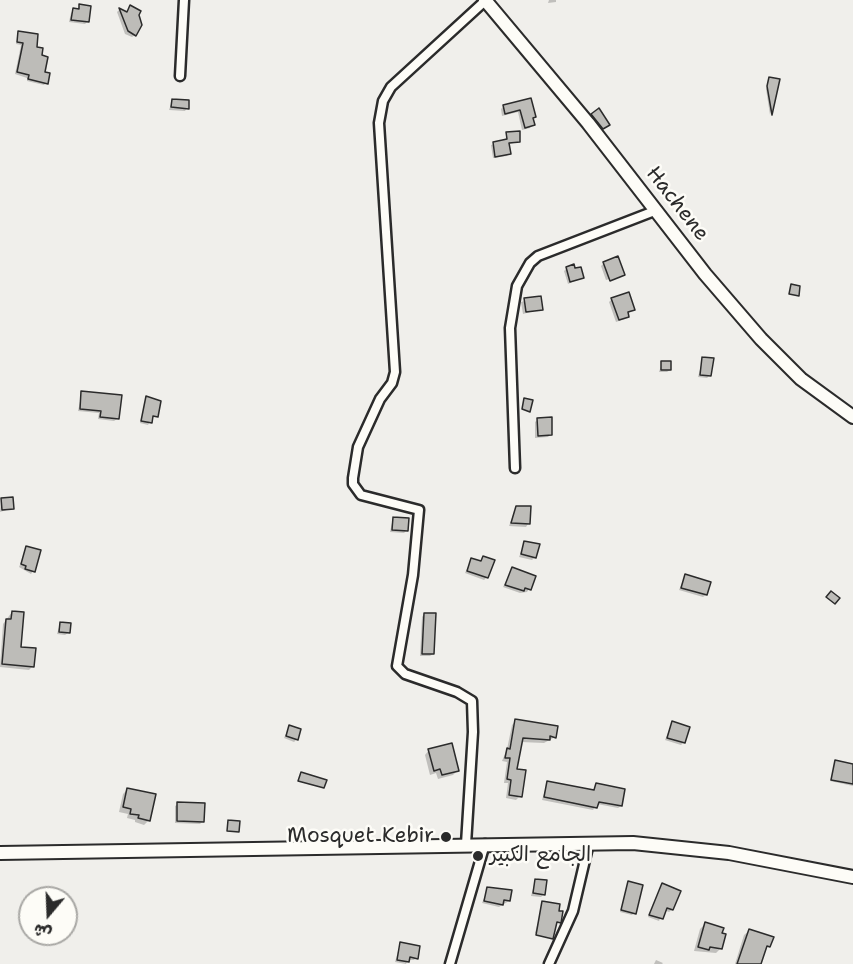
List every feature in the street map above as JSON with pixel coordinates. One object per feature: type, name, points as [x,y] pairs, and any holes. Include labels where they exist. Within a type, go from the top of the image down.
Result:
[{"type":"main road","name":"Hachene","points":[[485,0],[657,210],[705,274],[761,339],[801,379],[853,417]]},
{"type":"main road","points":[[0,853],[633,843],[729,853],[853,877]]},
{"type":"street","points":[[180,76],[184,0]]},
{"type":"street","points":[[466,844],[474,720],[472,701],[457,692],[405,674],[397,666],[396,656],[413,575],[419,510],[361,495],[353,484],[358,447],[380,399],[392,383],[395,372],[379,123],[383,101],[391,87],[485,0]]},
{"type":"street","points":[[515,468],[510,328],[517,286],[538,256],[657,210]]},
{"type":"street","points":[[549,964],[573,911],[589,843]]},
{"type":"street","points":[[450,964],[485,844]]},
{"type":"building","points":[[79,4],[91,6],[89,22],[71,20],[73,8],[79,9]]},
{"type":"building","points":[[130,5],[141,11],[139,15],[142,25],[136,36],[128,31],[119,8],[127,12]]},
{"type":"building","points":[[18,31],[38,34],[37,47],[43,48],[42,55],[48,57],[45,72],[50,73],[48,84],[28,79],[29,75],[17,72],[23,43],[17,42]]},
{"type":"building","points":[[769,77],[780,79],[772,115],[767,86]]},
{"type":"building","points":[[531,98],[536,117],[533,118],[535,125],[525,128],[520,110],[505,114],[503,105]]},
{"type":"building","points":[[172,99],[189,100],[189,109],[171,107]]},
{"type":"building","points":[[599,108],[610,125],[603,129],[591,114]]},
{"type":"building","points":[[520,131],[520,142],[509,143],[511,154],[495,157],[493,142],[507,139],[506,132]]},
{"type":"building","points":[[618,256],[625,275],[610,281],[603,262]]},
{"type":"building","points":[[574,264],[575,268],[581,267],[584,278],[570,282],[566,267]]},
{"type":"building","points":[[791,284],[800,286],[799,296],[789,294]]},
{"type":"building","points":[[629,292],[635,310],[628,312],[629,317],[619,320],[611,298]]},
{"type":"building","points":[[541,296],[543,310],[526,312],[524,298]]},
{"type":"building","points":[[702,357],[714,358],[711,376],[700,375]]},
{"type":"building","points":[[661,361],[671,361],[671,370],[661,370]]},
{"type":"building","points":[[81,391],[122,395],[119,419],[100,417],[101,411],[80,409]]},
{"type":"building","points":[[146,396],[161,401],[158,417],[153,416],[152,423],[141,421]]},
{"type":"building","points":[[524,398],[533,400],[530,412],[522,409]]},
{"type":"building","points":[[552,417],[552,435],[538,436],[537,418]]},
{"type":"building","points":[[13,497],[14,509],[2,510],[1,498]]},
{"type":"building","points":[[516,506],[531,506],[530,524],[511,523]]},
{"type":"building","points":[[393,517],[409,518],[408,531],[392,530]]},
{"type":"building","points":[[524,541],[540,544],[536,558],[521,554]]},
{"type":"building","points":[[26,546],[41,550],[35,572],[25,569],[26,566],[21,564]]},
{"type":"building","points":[[483,556],[495,560],[488,578],[467,571],[471,558],[481,561]]},
{"type":"building","points":[[512,567],[536,576],[531,590],[525,588],[524,591],[505,585]]},
{"type":"building","points":[[685,574],[711,582],[707,595],[681,588]]},
{"type":"building","points":[[831,591],[840,598],[835,604],[826,597]]},
{"type":"building","points":[[12,611],[24,612],[21,647],[36,648],[34,667],[2,664],[6,619],[11,619]]},
{"type":"building","points":[[424,613],[436,613],[434,654],[422,654]]},
{"type":"building","points":[[60,622],[71,623],[70,633],[59,632]]},
{"type":"building","points":[[515,719],[558,726],[556,738],[550,736],[550,740],[523,738],[517,769],[526,770],[522,797],[509,795],[511,780],[507,779],[510,758],[505,758],[507,748],[510,749]]},
{"type":"building","points":[[672,721],[690,727],[685,743],[667,738]]},
{"type":"building","points":[[289,725],[301,729],[298,740],[286,736]]},
{"type":"building","points":[[452,743],[459,771],[442,775],[440,769],[434,771],[428,749]]},
{"type":"building","points":[[835,760],[853,764],[853,784],[831,780]]},
{"type":"building","points":[[301,772],[327,780],[324,788],[298,781]]},
{"type":"building","points":[[547,781],[594,790],[596,783],[625,789],[622,806],[599,802],[597,808],[544,797]]},
{"type":"building","points":[[127,788],[156,794],[150,821],[138,818],[139,815],[130,814],[131,809],[123,807]]},
{"type":"building","points":[[177,802],[205,803],[204,822],[177,821]]},
{"type":"building","points":[[228,820],[240,821],[239,832],[227,831]]},
{"type":"building","points":[[535,879],[547,880],[545,895],[533,893]]},
{"type":"building","points":[[628,881],[643,885],[636,914],[621,910]]},
{"type":"building","points":[[662,883],[681,891],[673,910],[667,908],[663,919],[649,915]]},
{"type":"building","points":[[487,887],[512,890],[510,901],[504,900],[503,905],[484,901]]},
{"type":"building","points":[[542,901],[560,904],[559,911],[563,911],[561,923],[557,922],[553,939],[536,935]]},
{"type":"building","points":[[705,922],[724,928],[722,933],[726,934],[722,949],[710,947],[709,950],[698,947]]},
{"type":"building","points":[[749,929],[774,937],[770,947],[767,946],[761,964],[737,964]]},
{"type":"building","points":[[400,942],[420,946],[418,959],[410,957],[409,962],[397,960]]},
{"type":"place","name":"Mosquet Kebir","points":[[446,837]]},
{"type":"place","name":"الجامع الكبير","points":[[478,856]]}]
